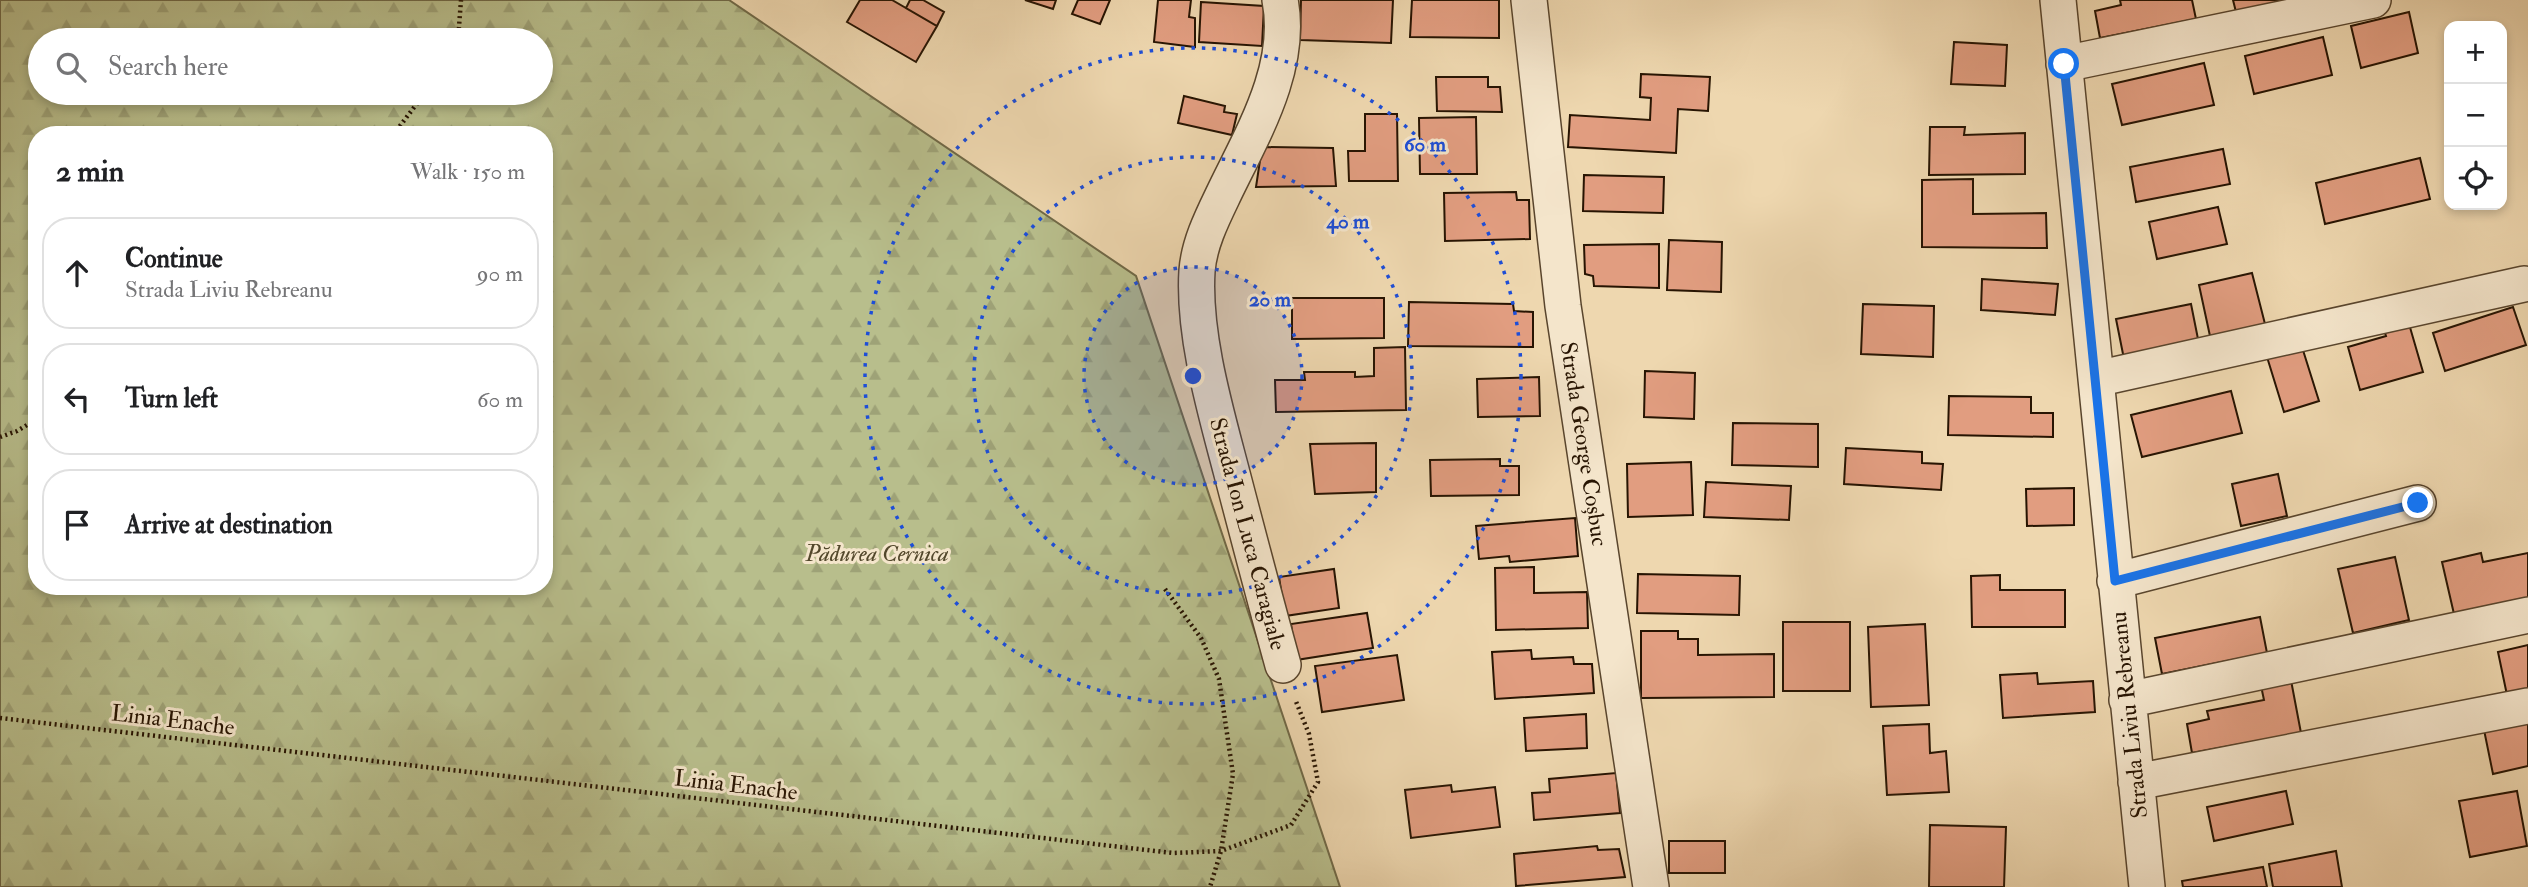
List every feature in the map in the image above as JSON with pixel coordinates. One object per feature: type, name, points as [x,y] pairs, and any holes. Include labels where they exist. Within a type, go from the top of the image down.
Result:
[{"type":"street","name":"Strada Ion Luca Caragiale","points":[[1280,0],[1281,47],[1277,71],[1268,97],[1212,218],[1197,269],[1197,296],[1212,400],[1283,665]]},
{"type":"street","name":"Strada George Coșbuc","points":[[1529,0],[1563,306],[1651,887]]},
{"type":"street","name":"Strada Liviu Rebreanu","points":[[2058,0],[2147,887]]},
{"type":"street","points":[[2064,64],[2373,0]]},
{"type":"street","points":[[2096,379],[2524,284]]},
{"type":"street","points":[[2115,581],[2418,503]]},
{"type":"street","points":[[2127,700],[2528,615]]},
{"type":"street","points":[[2136,782],[2528,706]]},
{"type":"path","points":[[459,28],[461,0]]},
{"type":"path","points":[[400,126],[416,105]]},
{"type":"path","points":[[0,437],[28,424]]},
{"type":"path","points":[[1165,589],[1201,638],[1219,679],[1233,774],[1222,851],[1210,887]]},
{"type":"path","name":"Linia Enache","points":[[0,718],[1173,853],[1222,851],[1291,825],[1318,782],[1309,734],[1283,665]]},
{"type":"green space","name":"Pădurea Cernica","points":[[0,0],[729,0],[1136,276],[1340,887],[0,887]]},
{"type":"building","points":[[860,0],[892,0],[937,26],[916,62],[847,22]]},
{"type":"building","points":[[910,0],[923,0],[944,12],[937,26],[906,8]]},
{"type":"building","points":[[1025,0],[1056,0],[1053,9]]},
{"type":"building","points":[[1078,0],[1110,0],[1100,24],[1072,14]]},
{"type":"building","points":[[1158,0],[1191,0],[1189,17],[1195,18],[1195,47],[1154,42]]},
{"type":"building","points":[[1301,0],[1393,0],[1391,43],[1300,40]]},
{"type":"building","points":[[1412,0],[1499,0],[1499,38],[1410,37]]},
{"type":"building","points":[[2120,0],[2192,0],[2196,19],[2100,38],[2095,11],[2121,5]]},
{"type":"building","points":[[2233,0],[2289,0],[2236,12]]},
{"type":"building","points":[[1201,2],[1264,6],[1262,46],[1199,42]]},
{"type":"building","points":[[2409,12],[2418,53],[2361,68],[2351,26]]},
{"type":"building","points":[[2323,37],[2332,75],[2254,94],[2245,56]]},
{"type":"building","points":[[1954,42],[2007,45],[2005,86],[1951,84]]},
{"type":"building","points":[[2204,63],[2214,105],[2122,125],[2112,84]]},
{"type":"building","points":[[1641,74],[1710,77],[1708,111],[1678,109],[1676,153],[1568,147],[1570,115],[1650,120],[1651,98],[1640,97]]},
{"type":"building","points":[[1436,77],[1488,77],[1488,87],[1500,87],[1502,112],[1437,111]]},
{"type":"building","points":[[1184,96],[1225,106],[1224,112],[1237,114],[1232,135],[1178,123]]},
{"type":"building","points":[[1365,114],[1397,114],[1398,181],[1349,181],[1348,151],[1365,151]]},
{"type":"building","points":[[1476,117],[1477,174],[1420,174],[1419,118]]},
{"type":"building","points":[[1930,127],[1965,127],[1964,135],[2025,133],[2025,174],[1929,175]]},
{"type":"building","points":[[1262,147],[1333,148],[1336,186],[1256,187]]},
{"type":"building","points":[[2223,149],[2230,184],[2136,202],[2130,167]]},
{"type":"building","points":[[2420,158],[2430,199],[2325,224],[2316,183]]},
{"type":"building","points":[[1584,175],[1664,177],[1663,213],[1583,211]]},
{"type":"building","points":[[1973,179],[1973,214],[2046,213],[2047,248],[1922,247],[1922,180]]},
{"type":"building","points":[[1516,192],[1517,200],[1529,200],[1530,239],[1445,241],[1444,193]]},
{"type":"building","points":[[2218,207],[2227,244],[2157,259],[2149,222]]},
{"type":"building","points":[[1669,240],[1722,242],[1721,292],[1667,290]]},
{"type":"building","points":[[1659,244],[1659,288],[1594,286],[1593,276],[1585,274],[1584,245]]},
{"type":"building","points":[[2252,273],[2265,324],[2210,336],[2199,285]]},
{"type":"building","points":[[1982,279],[2058,284],[2055,315],[1981,310]]},
{"type":"building","points":[[1292,298],[1384,298],[1384,338],[1292,339]]},
{"type":"building","points":[[1409,302],[1513,304],[1514,311],[1533,312],[1533,347],[1408,346]]},
{"type":"building","points":[[1863,304],[1934,306],[1933,357],[1861,354]]},
{"type":"building","points":[[2191,304],[2199,344],[2124,359],[2116,319]]},
{"type":"building","points":[[2513,307],[2526,345],[2445,371],[2433,333]]},
{"type":"building","points":[[2407,317],[2423,372],[2360,390],[2348,347],[2386,336],[2382,324]]},
{"type":"building","points":[[1405,347],[1406,410],[1276,412],[1275,380],[1305,380],[1304,372],[1355,372],[1355,377],[1374,376],[1374,348]]},
{"type":"building","points":[[2302,347],[2319,401],[2284,412],[2267,357]]},
{"type":"building","points":[[1645,371],[1695,373],[1694,419],[1644,417]]},
{"type":"building","points":[[1539,377],[1540,416],[1478,417],[1477,379]]},
{"type":"building","points":[[2231,391],[2242,433],[2142,457],[2131,415]]},
{"type":"building","points":[[1949,396],[2031,397],[2031,413],[2053,413],[2053,437],[1948,435]]},
{"type":"building","points":[[1733,423],[1818,424],[1818,467],[1732,465]]},
{"type":"building","points":[[1376,443],[1376,492],[1315,494],[1310,444]]},
{"type":"building","points":[[1846,448],[1922,452],[1922,463],[1943,464],[1941,490],[1844,484]]},
{"type":"building","points":[[1500,459],[1500,466],[1519,466],[1519,495],[1431,496],[1430,460]]},
{"type":"building","points":[[1691,462],[1693,515],[1628,517],[1627,464]]},
{"type":"building","points":[[2278,474],[2287,516],[2241,526],[2232,484]]},
{"type":"building","points":[[1706,482],[1791,486],[1789,520],[1704,517]]},
{"type":"building","points":[[2074,488],[2074,525],[2027,526],[2026,489]]},
{"type":"building","points":[[1575,518],[1578,556],[1510,562],[1509,556],[1479,559],[1476,526]]},
{"type":"building","points":[[2481,553],[2483,562],[2528,553],[2528,599],[2454,614],[2442,562]]},
{"type":"building","points":[[2395,557],[2409,620],[2353,633],[2338,569]]},
{"type":"building","points":[[1534,567],[1534,593],[1587,592],[1588,628],[1496,630],[1495,568]]},
{"type":"building","points":[[1334,569],[1339,608],[1285,616],[1279,577]]},
{"type":"building","points":[[1638,574],[1740,576],[1739,615],[1637,613]]},
{"type":"building","points":[[2000,575],[2000,590],[2065,590],[2065,627],[1972,627],[1971,576]]},
{"type":"building","points":[[1367,613],[1373,648],[1296,660],[1291,624]]},
{"type":"building","points":[[2260,617],[2267,653],[2162,674],[2155,638]]},
{"type":"building","points":[[1783,622],[1850,622],[1850,691],[1783,691]]},
{"type":"building","points":[[1925,624],[1929,705],[1871,707],[1868,627]]},
{"type":"building","points":[[1641,631],[1678,631],[1678,639],[1698,639],[1698,655],[1774,654],[1774,697],[1641,698]]},
{"type":"building","points":[[2528,645],[2528,691],[2507,695],[2498,652]]},
{"type":"building","points":[[1531,650],[1532,659],[1573,657],[1574,664],[1592,664],[1594,693],[1495,699],[1492,652]]},
{"type":"building","points":[[1397,655],[1404,700],[1322,712],[1315,666]]},
{"type":"building","points":[[2037,673],[2038,684],[2093,681],[2095,712],[2003,718],[2000,675]]},
{"type":"building","points":[[2290,675],[2301,733],[2192,753],[2187,724],[2209,719],[2207,711],[2264,700],[2260,681]]},
{"type":"building","points":[[2528,711],[2528,766],[2493,774],[2482,720]]},
{"type":"building","points":[[1586,714],[1587,748],[1526,751],[1524,718]]},
{"type":"building","points":[[1929,724],[1930,753],[1946,751],[1949,792],[1887,795],[1883,726]]},
{"type":"building","points":[[1616,773],[1620,813],[1534,820],[1532,793],[1550,792],[1549,779]]},
{"type":"building","points":[[1451,785],[1452,792],[1495,787],[1500,827],[1411,838],[1405,790]]},
{"type":"building","points":[[2286,791],[2293,824],[2214,841],[2207,807]]},
{"type":"building","points":[[2517,791],[2527,846],[2470,857],[2459,801]]},
{"type":"building","points":[[1930,825],[2006,827],[2004,887],[1929,887]]},
{"type":"building","points":[[1669,841],[1725,841],[1725,873],[1669,873]]},
{"type":"building","points":[[1597,846],[1598,850],[1619,849],[1625,877],[1516,886],[1514,854]]},
{"type":"building","points":[[2336,851],[2342,887],[2273,887],[2269,864]]},
{"type":"building","points":[[2263,867],[2267,887],[2183,887],[2182,881]]},
{"type":"route","points":[[2064,64],[2115,581],[2418,503]]}]
